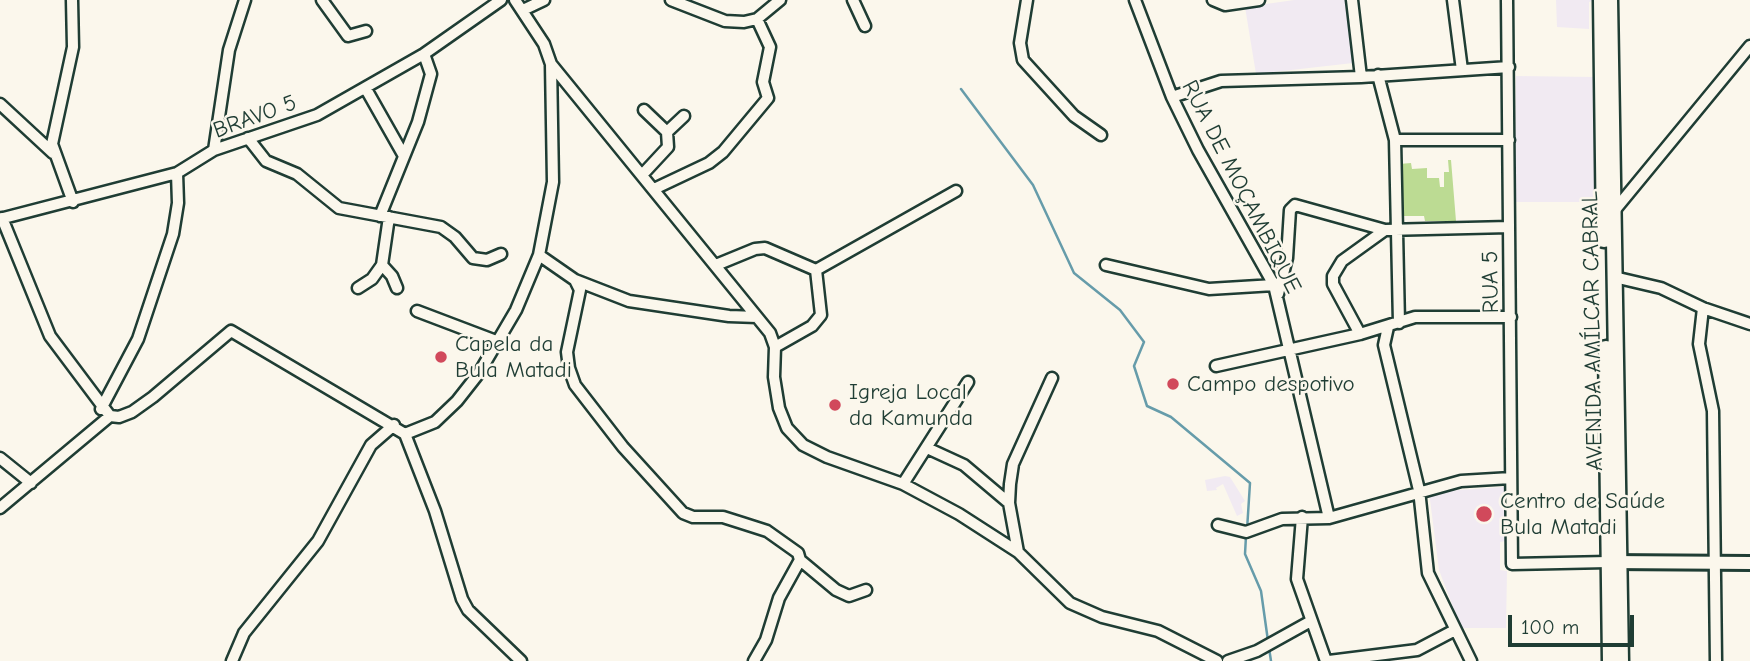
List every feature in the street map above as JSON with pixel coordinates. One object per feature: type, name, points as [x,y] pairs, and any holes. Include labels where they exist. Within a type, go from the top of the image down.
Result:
[{"type":"main road","name":"AVENIDA AMÍLCAR CABRAL","points":[[1601,0],[1614,562],[1621,661]]},
{"type":"main road","name":"AVENIDA AMÍLCAR CABRAL","points":[[1610,661],[1614,562],[1611,0]]},
{"type":"street","points":[[72,0],[73,47],[53,135],[53,153],[73,202]]},
{"type":"street","points":[[214,150],[229,50],[245,0]]},
{"type":"street","points":[[322,0],[348,36],[366,32]]},
{"type":"street","name":"BRAVO 5","points":[[1,218],[73,202],[177,173],[214,150],[317,115],[424,54],[501,0]]},
{"type":"street","points":[[405,434],[435,422],[457,401],[479,373],[516,310],[539,255],[553,182],[551,64],[544,44],[515,0]]},
{"type":"street","points":[[523,10],[544,0]]},
{"type":"street","points":[[671,0],[725,21],[757,19],[780,0]]},
{"type":"street","points":[[692,9],[698,0]]},
{"type":"street","points":[[853,0],[865,26]]},
{"type":"street","points":[[1027,0],[1020,43],[1023,60],[1074,116],[1101,135]]},
{"type":"street","name":"RUA DE MOÇAMBIQUE","points":[[1135,0],[1172,97],[1198,150],[1276,290],[1329,518]]},
{"type":"street","points":[[1213,0],[1225,5],[1259,0]]},
{"type":"street","points":[[1352,0],[1361,77]]},
{"type":"street","points":[[1453,0],[1462,70]]},
{"type":"street","name":"RUA 5","points":[[1507,0],[1512,564],[1614,562]]},
{"type":"street","points":[[654,189],[709,163],[723,152],[768,98],[763,82],[770,47],[757,19]]},
{"type":"street","points":[[1614,211],[1750,46]]},
{"type":"street","points":[[358,288],[372,279],[382,265],[385,217],[418,122],[431,74],[424,54]]},
{"type":"street","points":[[551,64],[757,317],[775,347],[774,377],[779,408],[787,428],[803,444],[827,457],[904,484],[1018,552],[1070,603],[1102,617],[1158,631],[1217,661]]},
{"type":"street","points":[[1172,97],[1221,81],[1361,77],[1509,67]]},
{"type":"street","points":[[1378,75],[1395,140],[1399,323]]},
{"type":"street","points":[[366,89],[404,156]]},
{"type":"street","points":[[0,104],[53,153]]},
{"type":"street","points":[[642,176],[668,148],[667,132],[645,110]]},
{"type":"street","points":[[667,132],[684,116]]},
{"type":"street","points":[[248,138],[266,160],[297,174],[330,203],[352,212],[441,227],[455,237],[473,258],[487,260],[501,254]]},
{"type":"street","points":[[1395,140],[1510,140]]},
{"type":"street","points":[[0,508],[31,483],[106,412],[138,339],[173,234],[178,203],[177,173]]},
{"type":"street","points":[[816,270],[956,191]]},
{"type":"street","points":[[1106,265],[1209,289],[1276,290],[1287,258],[1292,207],[1304,205],[1385,230],[1509,227]]},
{"type":"street","points":[[1,218],[50,336],[106,412],[119,417],[132,412],[231,331],[394,425],[405,434],[435,511],[462,599],[468,610],[521,661]]},
{"type":"street","points":[[1360,334],[1333,284],[1333,276],[1342,261],[1385,230]]},
{"type":"street","points":[[716,265],[755,249],[765,248],[816,270]]},
{"type":"street","points":[[539,255],[576,280],[629,301],[729,316],[757,317]]},
{"type":"street","points":[[382,265],[392,276],[397,288]]},
{"type":"street","points":[[775,347],[812,326],[821,316],[816,270]]},
{"type":"street","points":[[1614,276],[1661,288],[1703,308],[1750,324]]},
{"type":"street","points":[[576,280],[580,290],[567,352],[575,385],[623,447],[683,513],[693,517],[723,517],[767,531],[794,548],[800,560],[836,590],[849,596],[866,590]]},
{"type":"street","points":[[1703,308],[1699,344],[1713,411],[1717,562],[1716,661]]},
{"type":"street","points":[[417,311],[496,341]]},
{"type":"street","points":[[1216,366],[1360,334],[1415,317],[1511,317]]},
{"type":"street","points":[[1388,327],[1384,345],[1419,490],[1427,573],[1471,661]]},
{"type":"street","points":[[1018,552],[1009,503],[1013,464],[1052,378]]},
{"type":"street","points":[[904,484],[968,382]]},
{"type":"street","points":[[232,661],[244,633],[318,541],[371,445],[394,425]]},
{"type":"street","points":[[927,448],[964,465],[1009,503]]},
{"type":"street","points":[[0,458],[31,483]]},
{"type":"street","points":[[1218,525],[1246,532],[1282,519],[1329,518],[1419,490],[1461,481],[1511,478]]},
{"type":"street","points":[[1302,517],[1297,579],[1327,661],[1417,650],[1455,630]]},
{"type":"street","points":[[754,661],[765,640],[779,598],[800,560]]},
{"type":"street","points":[[1614,562],[1750,563]]},
{"type":"street","points":[[1228,661],[1257,651],[1311,621]]},
{"type":"shaded area","points":[[1294,0],[1345,0],[1353,63],[1256,74],[1245,7]]},
{"type":"shaded area","points":[[1556,0],[1594,0],[1589,2],[1589,29],[1557,27]]},
{"type":"shaded area","points":[[1516,76],[1595,77],[1594,202],[1515,202]]},
{"type":"shaded area","points":[[1230,477],[1245,501],[1241,504],[1243,513],[1237,516],[1223,484],[1216,488],[1217,490],[1207,491],[1205,480]]},
{"type":"shaded area","points":[[1504,487],[1505,541],[1500,542],[1500,570],[1507,571],[1506,628],[1461,628],[1439,570],[1429,492]]},
{"type":"green space","points":[[1448,160],[1451,160],[1456,221],[1425,221],[1424,216],[1399,216],[1399,180],[1403,180],[1399,164],[1411,163],[1412,169],[1427,168],[1427,178],[1439,178],[1440,187],[1444,187],[1444,172],[1449,172]]},
{"type":"waterway","points":[[961,89],[1033,185],[1074,273],[1120,310],[1144,342],[1134,366],[1147,406],[1171,417],[1250,483],[1247,530]]},
{"type":"waterway","points":[[1246,536],[1245,554],[1261,591],[1268,641]]},
{"type":"waterway","points":[[1269,648],[1271,661]]},
{"type":"place","name":"Capela da Bula Matadi","points":[[441,357]]},
{"type":"place","name":"Campo despotivo","points":[[1173,384]]},
{"type":"place","name":"Igreja Local da Kamunda","points":[[835,405]]},
{"type":"place","name":"Centro de Saúde Bula Matadi","points":[[1484,514]]}]
